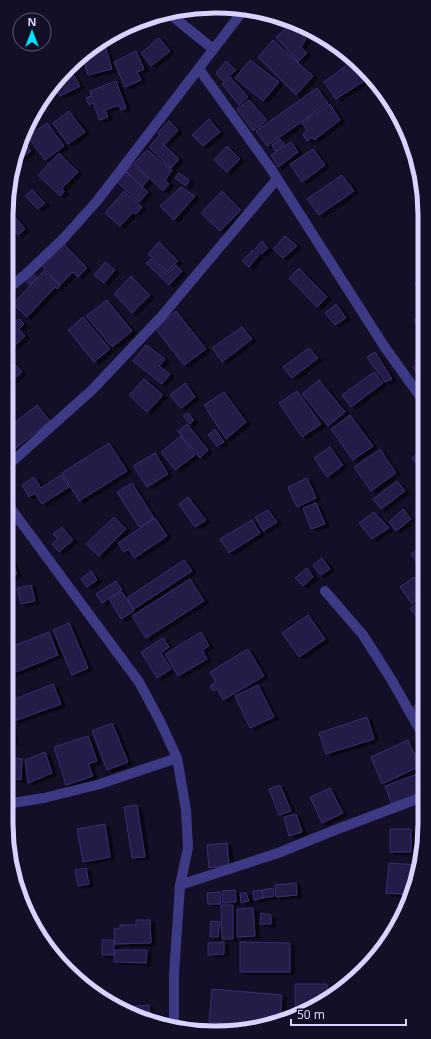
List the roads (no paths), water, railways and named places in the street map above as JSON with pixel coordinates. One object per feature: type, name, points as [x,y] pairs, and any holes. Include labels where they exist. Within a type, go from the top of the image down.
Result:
[{"type":"street","points":[[13,284],[63,239],[97,201],[240,15]]},
{"type":"street","points":[[174,17],[213,49]]},
{"type":"street","points":[[199,68],[271,169],[384,346],[418,394]]},
{"type":"street","points":[[13,461],[93,389],[161,317],[277,179]]},
{"type":"street","points":[[13,512],[138,682],[160,721],[177,758],[186,810],[188,848],[180,885],[174,974],[174,1022]]},
{"type":"street","points":[[325,590],[363,636],[418,727]]},
{"type":"street","points":[[13,803],[44,798],[100,784],[177,758]]},
{"type":"street","points":[[180,885],[278,853],[418,799]]}]
